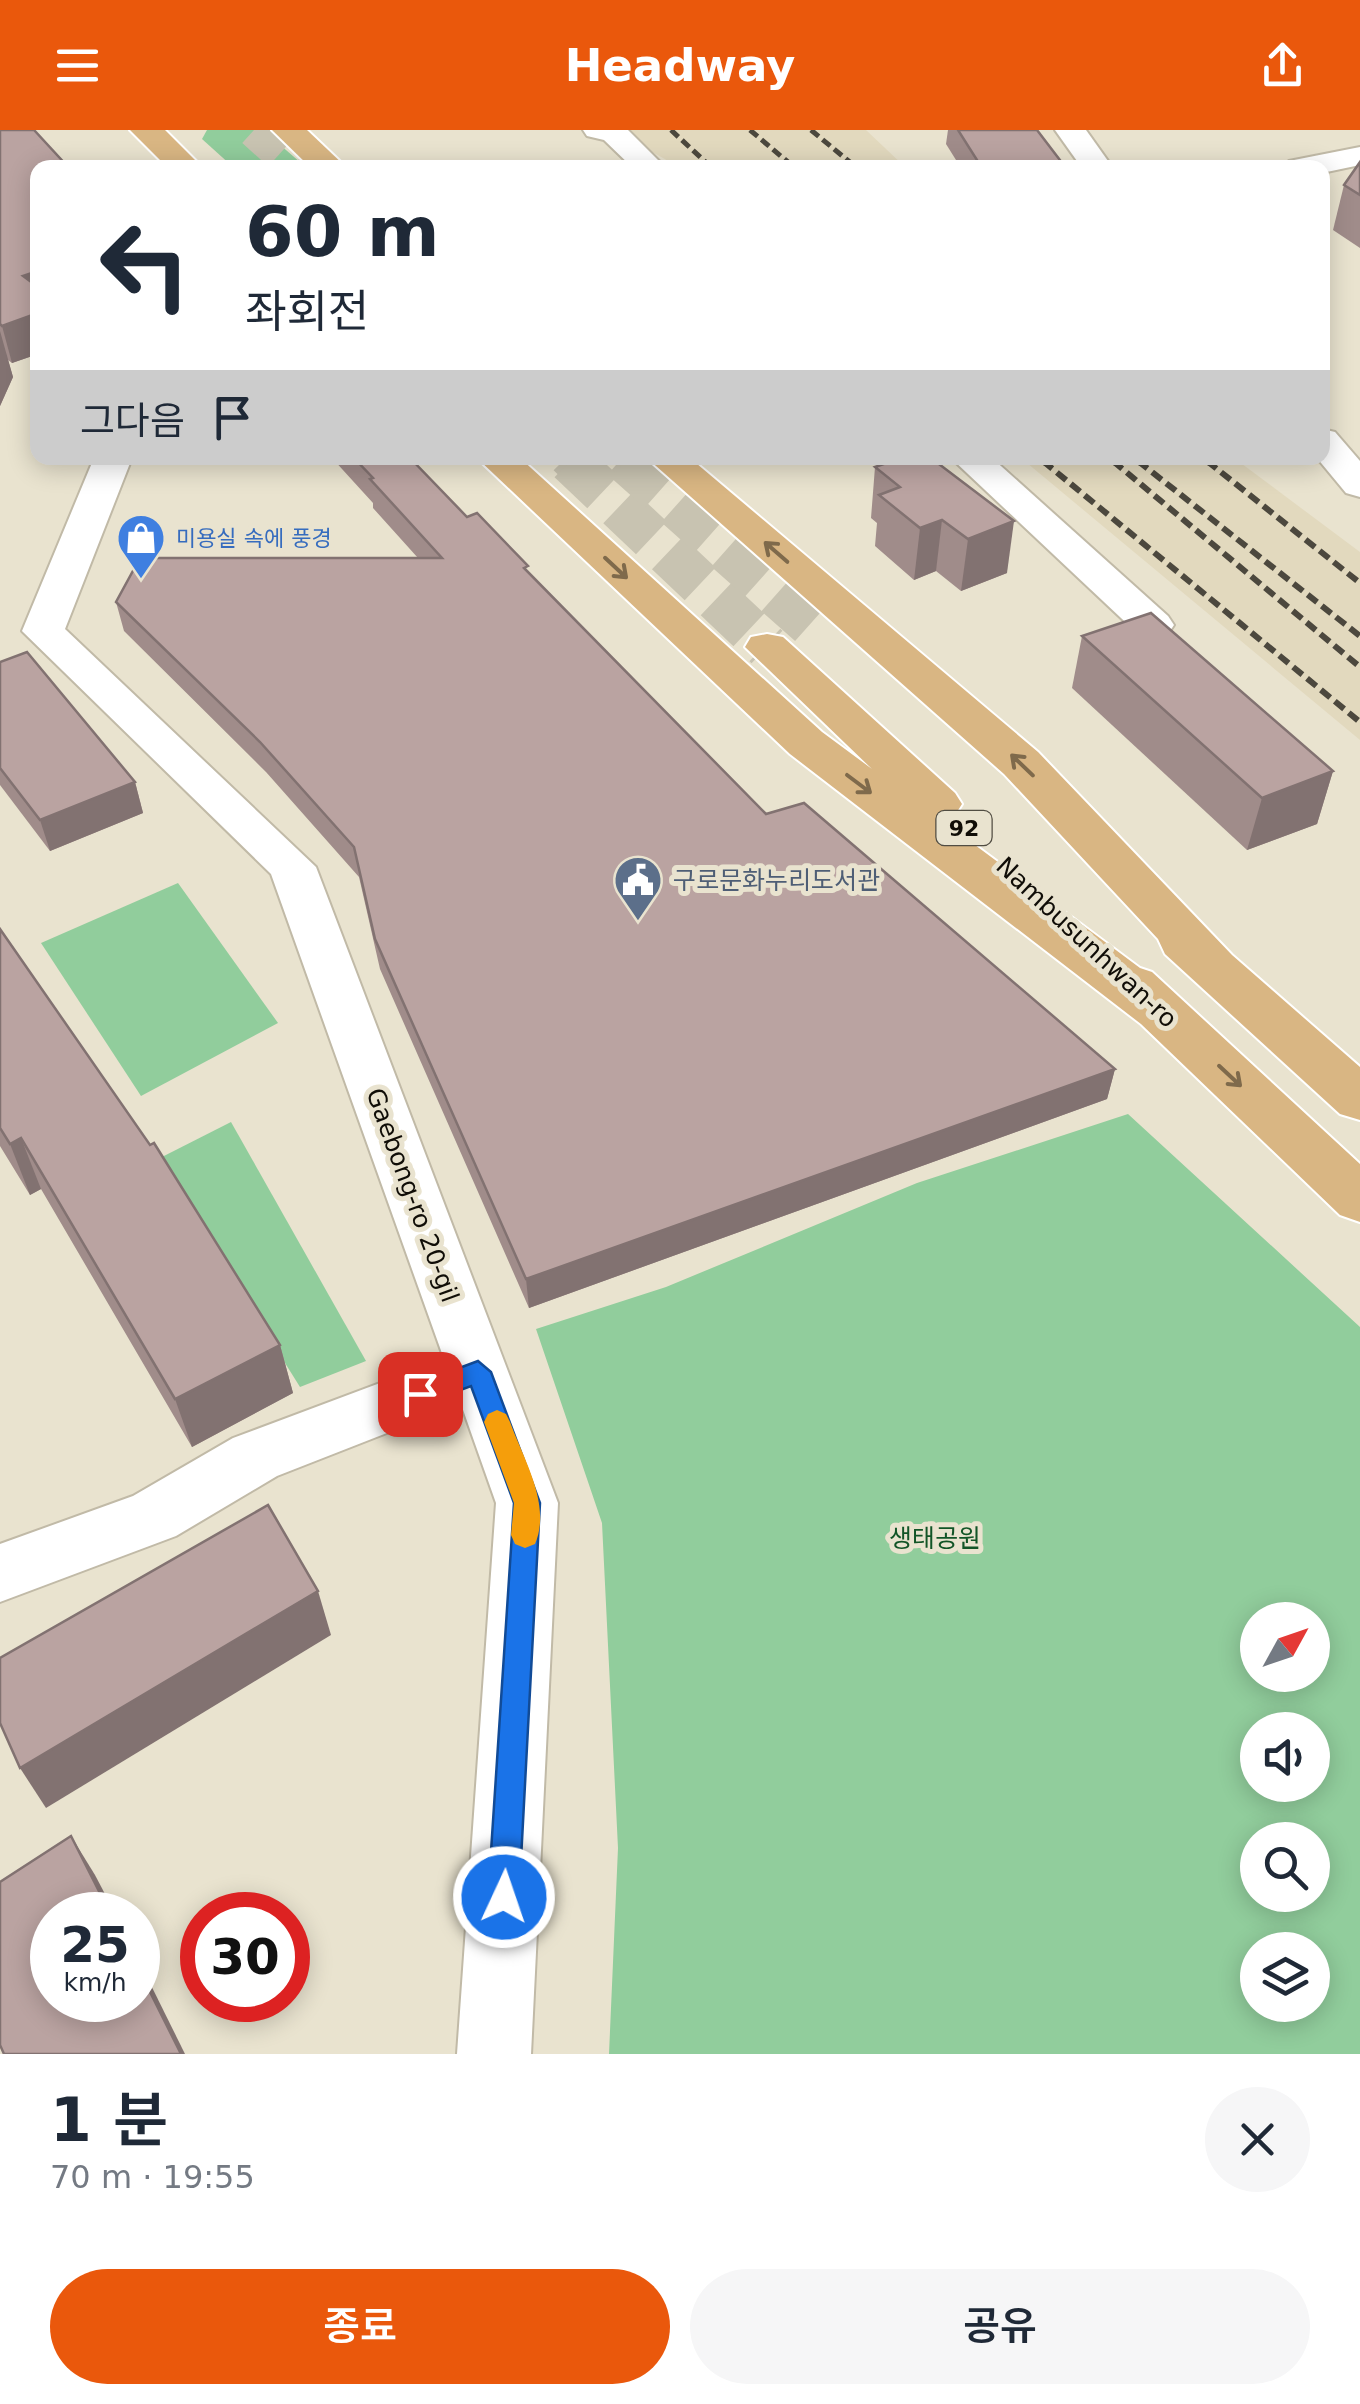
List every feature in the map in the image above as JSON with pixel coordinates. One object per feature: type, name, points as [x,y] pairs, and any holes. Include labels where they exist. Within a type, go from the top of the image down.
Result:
[{"type":"main road","points":[[288,130],[320,160]]},
{"type":"main road","points":[[506,465],[806,743],[1160,1010]]},
{"type":"main road","points":[[675,465],[1021,763],[1210,962]]},
{"type":"main road","name":"92","points":[[812,626],[994,788],[1210,962],[1360,1099]]},
{"type":"main road","name":"Nambusunhwan-ro","points":[[767,647],[1360,1199]]},
{"type":"street","points":[[598,130],[614,133],[643,160]]},
{"type":"street","points":[[1070,130],[1092,160]]},
{"type":"street","points":[[1330,162],[1360,156]]},
{"type":"street","points":[[1330,449],[1360,485]]},
{"type":"street","name":"Gaebong-ro 20-gil","points":[[109,465],[22,636],[292,867],[527,1503],[494,2054]]},
{"type":"street","points":[[978,465],[1153,624]]},
{"type":"street","points":[[0,1573],[154,1516],[256,1457],[478,1372]]},
{"type":"shaded area","points":[[613,130],[866,130],[898,160],[667,160]]},
{"type":"shaded area","points":[[1029,465],[1243,465],[1360,552],[1360,740]]},
{"type":"green space","points":[[207,130],[263,130],[298,160],[225,160],[202,139]]},
{"type":"green space","points":[[178,883],[278,1023],[141,1096],[41,943]]},
{"type":"green space","name":"생태공원","points":[[1128,1114],[1360,1327],[1360,2054],[609,2054],[618,1848],[602,1523],[536,1329],[666,1287],[917,1183]]},
{"type":"green space","points":[[231,1122],[366,1361],[300,1387],[158,1159]]},
{"type":"building","points":[[0,130],[34,130],[62,160],[30,160],[30,274],[23,276],[30,281],[30,316],[0,324]]},
{"type":"building","points":[[958,130],[1037,130],[1060,160],[977,160]]},
{"type":"building","points":[[1360,162],[1360,195],[1344,185]]},
{"type":"building","name":"구로문화누리도서관","points":[[361,465],[417,465],[467,517],[477,513],[528,566],[524,568],[766,814],[804,803],[1115,1069],[526,1279],[375,939],[354,847],[260,742],[116,602],[140,558],[442,558],[370,479],[373,478]]},
{"type":"building","points":[[940,465],[1014,521],[968,539],[942,520],[920,528],[879,495],[900,487],[875,467]]},
{"type":"building","points":[[1151,613],[1333,771],[1262,798],[1082,636]]},
{"type":"building","points":[[27,652],[135,782],[40,820],[0,768],[0,662]]},
{"type":"building","points":[[0,929],[150,1145],[154,1143],[280,1345],[175,1399],[21,1138],[10,1144],[0,1128]]},
{"type":"building","points":[[268,1505],[318,1591],[20,1768],[0,1723],[0,1658]]},
{"type":"building","points":[[71,1836],[99,1892],[30,1892],[30,2022],[160,2022],[160,2012],[181,2054],[4,2054],[0,2045],[0,1882]]},
{"type":"tunnel","points":[[254,130],[287,160]]},
{"type":"tunnel","points":[[574,465],[767,647]]},
{"type":"tunnel","points":[[631,465],[812,626]]},
{"type":"railway","points":[[671,130],[703,160]]},
{"type":"railway","points":[[750,130],[786,160]]},
{"type":"railway","points":[[811,130],[847,160]]},
{"type":"railway","points":[[1048,465],[1360,722]]},
{"type":"railway","points":[[1118,465],[1360,667]]},
{"type":"railway","points":[[1143,465],[1360,636]]},
{"type":"railway","points":[[1212,465],[1360,583]]},
{"type":"slow traffic","points":[[497,1422],[527,1503],[525,1535]]},
{"type":"place","name":"미용실 속에 풍경","points":[[141,580]]},
{"type":"place","name":"구로문화누리도서관","points":[[638,922]]},
{"type":"route","points":[[420,1394],[478,1372],[527,1503],[504,1897]]}]
